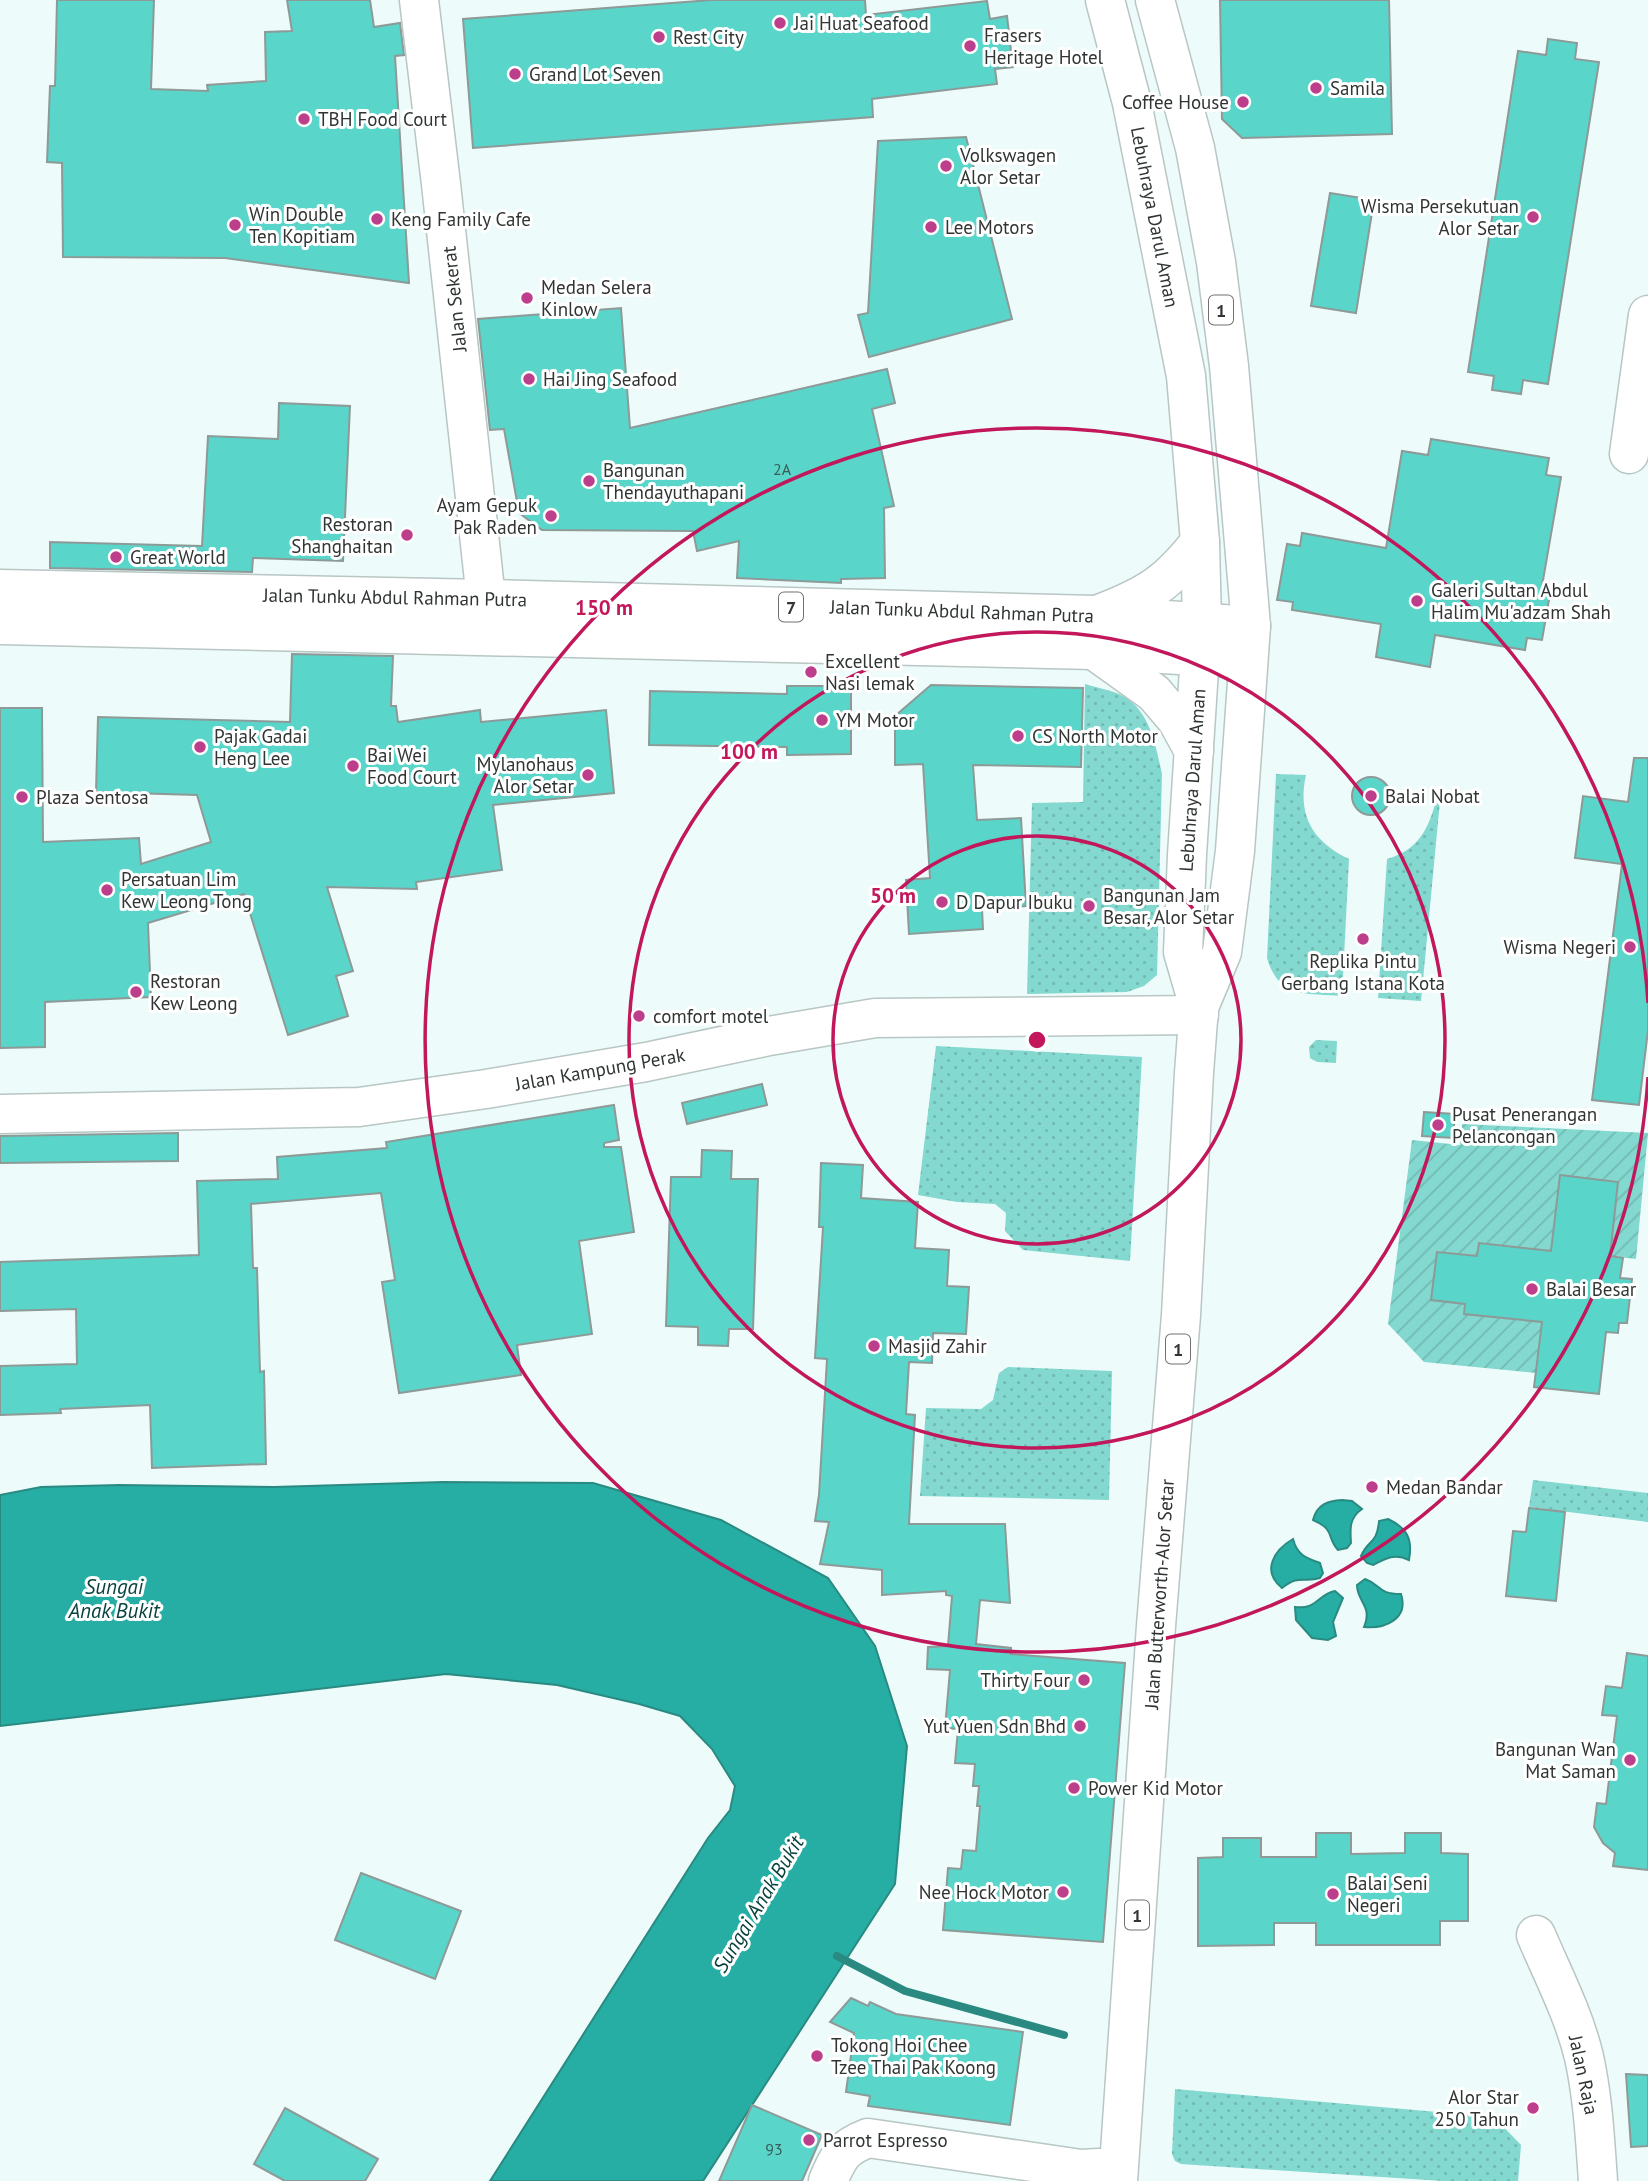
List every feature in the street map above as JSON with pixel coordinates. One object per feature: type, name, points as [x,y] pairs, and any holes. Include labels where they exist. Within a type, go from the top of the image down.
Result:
[{"type":"main road","name":"Jalan Sekerat","points":[[420,0],[486,599]]},
{"type":"main road","name":"Lebuhraya Darul Aman","points":[[1105,0],[1135,115],[1186,376],[1200,542],[1201,640],[1182,952],[1199,1011]]},
{"type":"main road","name":"1","points":[[1155,0],[1195,148],[1216,262],[1230,380],[1250,643],[1235,851],[1222,952],[1199,1011]]},
{"type":"main road","points":[[1629,454],[1648,315]]},
{"type":"main road","points":[[1194,751],[1177,720],[1095,633],[1133,601],[1166,580],[1200,542]]},
{"type":"main road","name":"Jalan Tunku Abdul Rahman Putra","points":[[0,589],[486,599],[1250,643]]},
{"type":"main road","name":"Jalan Tunku Abdul Rahman Putra","points":[[0,625],[1095,633]]},
{"type":"main road","name":"Jalan Kampung Perak","points":[[0,1114],[359,1107],[646,1062],[769,1036],[875,1018],[1199,1011]]},
{"type":"main road","name":"Jalan Butterworth-Alor Setar","points":[[1118,2181],[1156,1626],[1181,1315],[1199,1011]]},
{"type":"main road","name":"Jalan Raja","points":[[1536,1935],[1574,2025],[1584,2056],[1594,2113],[1598,2181]]},
{"type":"main road","points":[[828,2181],[836,2163],[849,2145],[868,2138],[1081,2168],[1099,2168],[1118,2181]]},
{"type":"shaded area","points":[[1085,684],[1118,694],[1136,706],[1147,723],[1157,753],[1162,774],[1157,975],[1144,986],[1127,992],[1027,994],[1032,803],[1083,802]]},
{"type":"shaded area","points":[[1276,774],[1306,775],[1304,803],[1311,826],[1326,844],[1349,859],[1342,996],[1306,993],[1287,987],[1272,971],[1267,958]]},
{"type":"shaded area","points":[[1436,801],[1440,801],[1421,1001],[1378,998],[1387,859],[1407,850],[1420,838]]},
{"type":"shaded area","points":[[1316,1040],[1337,1041],[1336,1063],[1317,1062],[1310,1058],[1309,1047]]},
{"type":"shaded area","points":[[936,1046],[1142,1057],[1130,1261],[1023,1250],[1005,1231],[1006,1213],[995,1204],[957,1202],[918,1195]]},
{"type":"shaded area","points":[[1462,1124],[1648,1133],[1636,1259],[1610,1256],[1618,1182],[1560,1175],[1551,1251],[1479,1243],[1477,1256],[1437,1252],[1432,1300],[1465,1304],[1465,1314],[1542,1322],[1536,1373],[1424,1362],[1388,1324],[1412,1140],[1460,1145]]},
{"type":"shaded area","points":[[1008,1367],[1112,1371],[1109,1500],[920,1496],[926,1408],[981,1409],[993,1400],[999,1373]]},
{"type":"shaded area","points":[[1533,1480],[1648,1493],[1648,1522],[1529,1507]]},
{"type":"shaded area","points":[[1175,2089],[1494,2117],[1521,2145],[1518,2181],[1443,2181],[1181,2164],[1175,2161],[1172,2154]]},
{"type":"water","name":"Sungai Anak Bukit","points":[[443,1482],[593,1483],[721,1520],[828,1578],[875,1646],[907,1746],[895,1884],[703,2181],[490,2181],[708,1838],[730,1810],[735,1786],[712,1749],[680,1716],[557,1685],[446,1674],[0,1726],[0,1495],[41,1487],[274,1487]]},
{"type":"water","points":[[1352,1501],[1362,1509],[1353,1520],[1351,1543],[1347,1548],[1338,1550],[1328,1530],[1313,1520],[1317,1510],[1324,1504]]},
{"type":"water","points":[[1388,1519],[1400,1526],[1407,1535],[1410,1546],[1409,1560],[1395,1557],[1386,1558],[1373,1565],[1367,1563],[1361,1556],[1374,1538],[1379,1521]]},
{"type":"water","points":[[1293,1539],[1303,1555],[1320,1563],[1323,1573],[1320,1578],[1297,1580],[1282,1588],[1272,1575],[1272,1561],[1280,1549]]},
{"type":"water","points":[[1365,1579],[1384,1591],[1401,1594],[1402,1610],[1393,1621],[1380,1626],[1364,1627],[1367,1614],[1357,1585]]},
{"type":"water","points":[[1335,1591],[1343,1598],[1333,1622],[1336,1636],[1328,1640],[1312,1638],[1296,1620],[1295,1607],[1313,1604]]},
{"type":"building","points":[[57,0],[154,0],[151,89],[208,91],[207,85],[266,81],[265,32],[292,31],[287,0],[370,0],[374,27],[400,23],[404,55],[395,56],[409,283],[225,258],[63,257],[62,163],[47,162],[50,86],[55,86]]},
{"type":"building","points":[[711,0],[865,0],[866,15],[987,1],[990,19],[1007,16],[1013,67],[995,69],[997,84],[872,99],[873,117],[473,148],[463,19]]},
{"type":"building","points":[[1220,0],[1389,0],[1392,134],[1242,138],[1222,119]]},
{"type":"building","name":"Wisma Persekutuan Alor Setar","points":[[1548,39],[1577,43],[1575,59],[1599,62],[1548,384],[1523,380],[1521,394],[1492,390],[1494,376],[1468,372],[1518,51],[1546,55]]},
{"type":"building","name":"Lee Motors","points":[[966,137],[1012,319],[869,357],[858,315],[868,313],[878,141]]},
{"type":"building","points":[[1330,193],[1374,200],[1356,313],[1311,306]]},
{"type":"building","points":[[621,308],[630,428],[887,369],[895,403],[872,409],[894,506],[884,508],[885,578],[841,579],[841,583],[737,578],[739,541],[697,551],[693,531],[542,530],[519,513],[504,429],[490,430],[478,319]]},
{"type":"building","points":[[279,403],[350,406],[343,561],[253,558],[252,572],[50,568],[50,542],[202,546],[208,436],[278,439]]},
{"type":"building","points":[[1431,439],[1549,458],[1546,475],[1561,477],[1542,586],[1551,588],[1542,640],[1527,638],[1525,650],[1435,635],[1430,667],[1376,657],[1381,624],[1292,610],[1293,602],[1277,600],[1287,544],[1300,546],[1302,533],[1386,548],[1402,451],[1428,455]]},
{"type":"building","points":[[292,654],[393,656],[391,706],[396,706],[398,722],[480,710],[481,722],[606,710],[614,793],[493,805],[502,870],[416,882],[417,889],[327,887],[353,971],[336,976],[348,1016],[288,1035],[244,894],[148,923],[151,997],[45,1002],[45,1047],[0,1048],[0,708],[42,708],[43,842],[139,838],[141,864],[211,842],[197,795],[96,792],[98,717],[290,722]]},
{"type":"building","points":[[931,685],[1083,688],[1081,767],[973,765],[977,820],[1021,818],[1026,906],[982,909],[983,929],[909,934],[906,880],[930,878],[923,764],[895,765],[895,716]]},
{"type":"building","points":[[787,686],[851,686],[851,754],[787,755],[787,747],[649,745],[650,691],[787,694]]},
{"type":"building","name":"Wisma Negeri","points":[[1634,758],[1648,758],[1648,1030],[1639,1105],[1592,1100],[1622,864],[1575,858],[1583,796],[1628,802]]},
{"type":"building","name":"Balai Nobat","points":[[1371,777],[1385,782],[1390,796],[1385,810],[1371,815],[1357,810],[1352,796],[1357,782]]},
{"type":"building","points":[[762,1084],[767,1105],[687,1124],[682,1103]]},
{"type":"building","points":[[614,1105],[619,1140],[604,1143],[604,1147],[621,1147],[634,1232],[579,1241],[592,1334],[517,1345],[521,1375],[399,1393],[382,1282],[395,1280],[381,1193],[251,1204],[253,1268],[257,1268],[260,1372],[264,1371],[266,1464],[152,1468],[150,1405],[0,1415],[0,1366],[77,1364],[76,1309],[0,1311],[0,1262],[199,1255],[197,1181],[278,1179],[277,1157],[387,1148],[386,1142]]},
{"type":"building","name":"Pusat Penerangan Pelancongan","points":[[1424,1112],[1455,1114],[1453,1138],[1422,1136]]},
{"type":"building","points":[[178,1133],[178,1161],[0,1163],[0,1136]]},
{"type":"building","points":[[702,1150],[732,1151],[731,1179],[758,1179],[753,1329],[729,1329],[728,1346],[698,1345],[698,1327],[666,1326],[671,1177],[701,1177]]},
{"type":"building","points":[[821,1163],[863,1165],[861,1198],[918,1202],[915,1248],[949,1250],[947,1286],[969,1287],[966,1334],[933,1333],[932,1363],[909,1362],[906,1414],[915,1415],[909,1524],[1005,1524],[1010,1603],[980,1600],[976,1644],[1011,1648],[1011,1654],[1125,1663],[1103,1942],[943,1930],[948,1868],[961,1869],[963,1850],[976,1851],[980,1806],[977,1806],[979,1786],[973,1786],[975,1764],[955,1763],[958,1729],[945,1728],[950,1670],[927,1669],[928,1647],[948,1646],[952,1596],[946,1595],[946,1591],[882,1595],[882,1570],[820,1564],[829,1522],[815,1521],[827,1359],[815,1358],[823,1227],[819,1227]]},
{"type":"building","name":"Balai Besar","points":[[1560,1175],[1618,1182],[1610,1256],[1623,1258],[1620,1278],[1632,1279],[1627,1323],[1619,1323],[1618,1333],[1606,1332],[1599,1394],[1534,1387],[1542,1322],[1464,1314],[1465,1304],[1431,1300],[1437,1252],[1477,1256],[1479,1243],[1551,1251]]},
{"type":"building","points":[[1529,1508],[1565,1512],[1556,1601],[1506,1596],[1513,1531],[1526,1532]]},
{"type":"building","name":"Bangunan Wan Mat Saman","points":[[1627,1653],[1648,1656],[1648,1870],[1613,1866],[1615,1853],[1603,1843],[1594,1827],[1597,1803],[1606,1804],[1617,1716],[1602,1715],[1606,1686],[1622,1688]]},
{"type":"building","name":"Balai Seni Negeri","points":[[1316,1833],[1351,1833],[1351,1854],[1405,1853],[1405,1833],[1441,1833],[1441,1853],[1468,1854],[1468,1921],[1440,1921],[1440,1945],[1316,1945],[1316,1923],[1274,1923],[1274,1945],[1198,1946],[1198,1858],[1223,1857],[1223,1838],[1261,1838],[1261,1857],[1316,1857]]},
{"type":"building","points":[[361,1873],[461,1911],[435,1979],[335,1940]]},
{"type":"building","points":[[851,1998],[868,2006],[870,2002],[896,2014],[1023,2032],[1010,2125],[868,2106],[870,2096],[846,2092],[854,2033],[830,2022]]},
{"type":"building","points":[[1626,2074],[1648,2075],[1648,2146],[1631,2147]]},
{"type":"building","points":[[752,2105],[822,2135],[802,2181],[719,2181]]},
{"type":"building","points":[[285,2108],[378,2159],[365,2181],[285,2181],[254,2164]]},
{"type":"waterway","points":[[837,1956],[905,1991],[1064,2035]]},
{"type":"place","name":"Jai Huat Seafood","points":[[780,23]]},
{"type":"place","name":"Rest City","points":[[659,37]]},
{"type":"place","name":"Frasers Heritage Hotel","points":[[970,46]]},
{"type":"place","name":"Grand Lot Seven","points":[[515,74]]},
{"type":"place","name":"Samila","points":[[1316,88]]},
{"type":"place","name":"Coffee House","points":[[1243,102]]},
{"type":"place","name":"TBH Food Court","points":[[304,119]]},
{"type":"place","name":"Volkswagen Alor Setar","points":[[946,166]]},
{"type":"place","name":"Wisma Persekutuan Alor Setar","points":[[1533,217]]},
{"type":"place","name":"Keng Family Cafe","points":[[377,219]]},
{"type":"place","name":"Win Double Ten Kopitiam","points":[[235,225]]},
{"type":"place","name":"Lee Motors","points":[[931,227]]},
{"type":"place","name":"Medan Selera Kinlow","points":[[527,298]]},
{"type":"place","name":"Hai Jing Seafood","points":[[529,379]]},
{"type":"place","name":"Bangunan Thendayuthapani","points":[[589,481]]},
{"type":"place","name":"Ayam Gepuk Pak Raden","points":[[551,516]]},
{"type":"place","name":"Restoran Shanghaitan","points":[[407,535]]},
{"type":"place","name":"Great World","points":[[116,557]]},
{"type":"place","name":"Galeri Sultan Abdul Halim Mu'adzam Shah","points":[[1417,601]]},
{"type":"place","name":"Excellent Nasi lemak","points":[[811,672]]},
{"type":"place","name":"YM Motor","points":[[822,720]]},
{"type":"place","name":"CS North Motor","points":[[1018,736]]},
{"type":"place","name":"Pajak Gadai Heng Lee","points":[[200,747]]},
{"type":"place","name":"Bai Wei Food Court","points":[[353,766]]},
{"type":"place","name":"Mylanohaus Alor Setar","points":[[588,775]]},
{"type":"place","name":"Balai Nobat","points":[[1371,796]]},
{"type":"place","name":"Plaza Sentosa","points":[[22,797]]},
{"type":"place","name":"Persatuan Lim Kew Leong Tong","points":[[107,890]]},
{"type":"place","name":"D Dapur Ibuku","points":[[942,902]]},
{"type":"place","name":"Bangunan Jam Besar, Alor Setar","points":[[1089,906]]},
{"type":"place","name":"Replika Pintu Gerbang Istana Kota","points":[[1363,939]]},
{"type":"place","name":"Wisma Negeri","points":[[1630,947]]},
{"type":"place","name":"Restoran Kew Leong","points":[[136,992]]},
{"type":"place","name":"comfort motel","points":[[639,1016]]},
{"type":"place","name":"Pusat Penerangan Pelancongan","points":[[1438,1125]]},
{"type":"place","name":"Balai Besar","points":[[1532,1289]]},
{"type":"place","name":"Masjid Zahir","points":[[874,1346]]},
{"type":"place","name":"Medan Bandar","points":[[1372,1487]]},
{"type":"place","name":"Thirty Four","points":[[1084,1680]]},
{"type":"place","name":"Yut Yuen Sdn Bhd","points":[[1080,1726]]},
{"type":"place","name":"Bangunan Wan Mat Saman","points":[[1630,1760]]},
{"type":"place","name":"Power Kid Motor","points":[[1074,1788]]},
{"type":"place","name":"Nee Hock Motor","points":[[1063,1892]]},
{"type":"place","name":"Balai Seni Negeri","points":[[1333,1894]]},
{"type":"place","name":"Tokong Hoi Chee Tzee Thai Pak Koong","points":[[817,2056]]},
{"type":"place","name":"Alor Star 250 Tahun","points":[[1533,2108]]},
{"type":"place","name":"Parrot Espresso","points":[[809,2140]]}]
